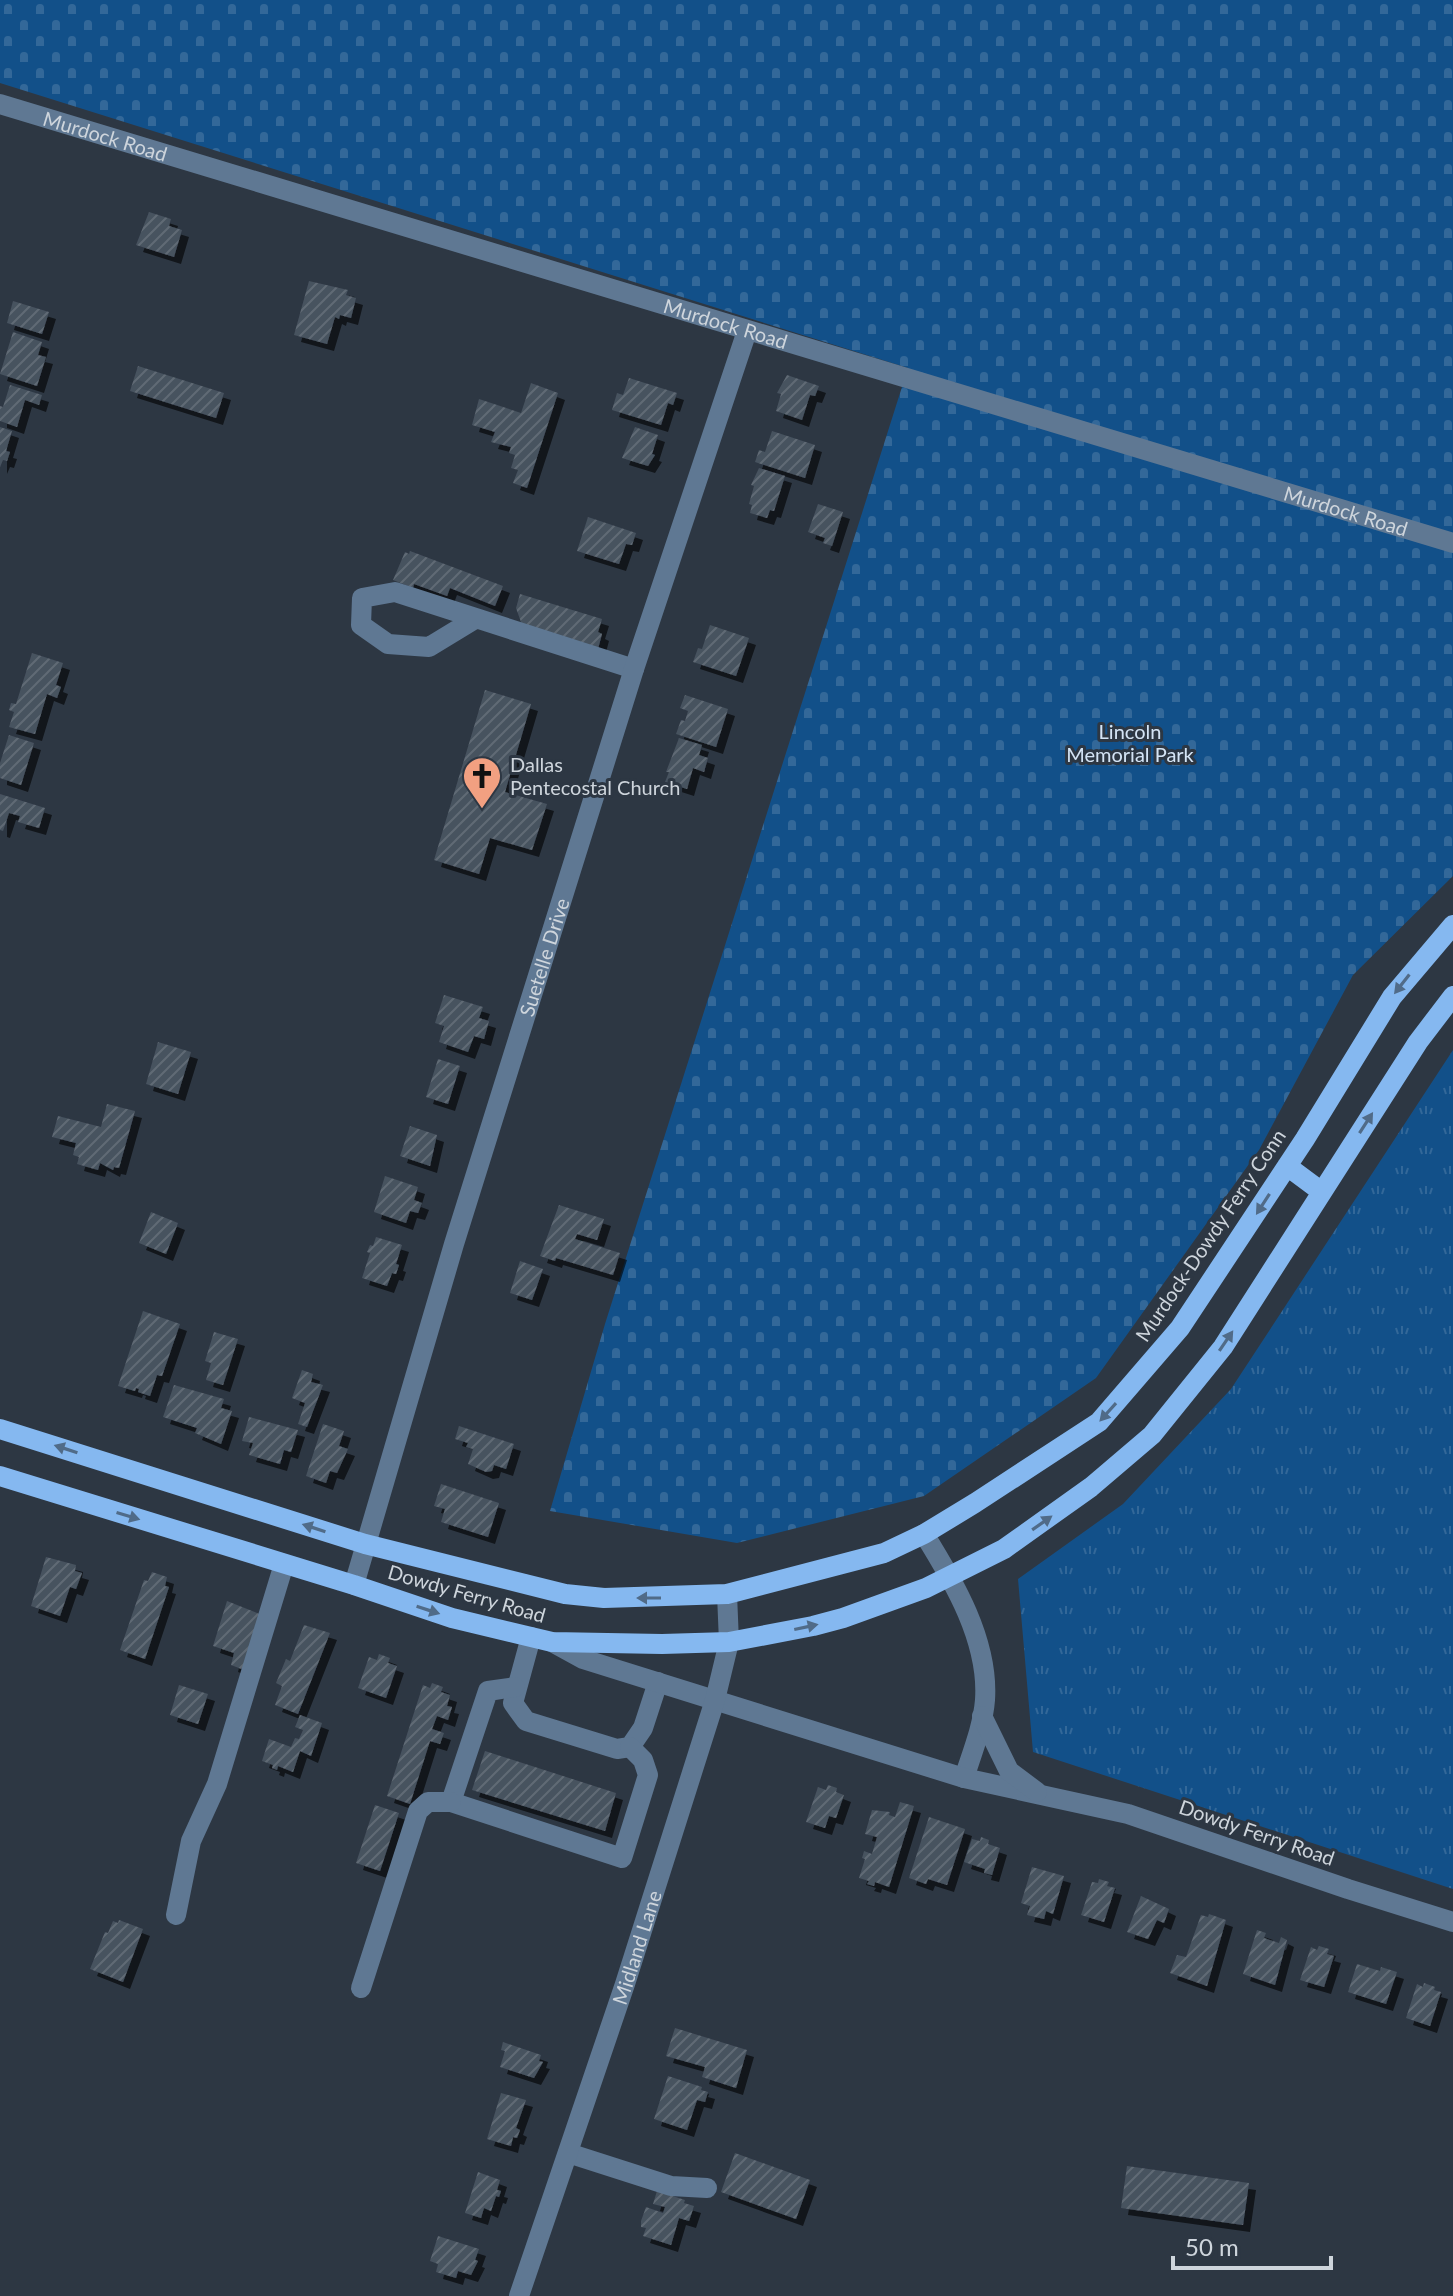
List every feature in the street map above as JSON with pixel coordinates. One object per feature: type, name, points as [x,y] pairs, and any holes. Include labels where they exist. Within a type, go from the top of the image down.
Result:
[{"type":"main road","name":"Murdock-Dowdy Ferry Conn","points":[[727,1594],[884,1553],[924,1534],[1099,1422],[1180,1328],[1287,1166],[1392,997],[1453,925]]},
{"type":"main road","points":[[552,1642],[729,1642],[813,1626],[926,1588],[1004,1549],[1042,1523],[1091,1487],[1152,1435],[1223,1347],[1418,1042],[1453,996]]},
{"type":"main road","points":[[1287,1166],[1322,1192]]},
{"type":"main road","name":"Dowdy Ferry Road","points":[[0,1429],[365,1544],[565,1594],[617,1598],[727,1594]]},
{"type":"main road","name":"Dowdy Ferry Road","points":[[0,1476],[452,1618],[552,1642]]},
{"type":"street","name":"Murdock Road","points":[[0,104],[1453,543]]},
{"type":"street","name":"Suetelle Drive","points":[[354,1585],[459,1229],[634,669],[747,331]]},
{"type":"street","points":[[475,619],[429,647],[388,644],[361,625],[362,598],[395,592],[634,669]]},
{"type":"street","name":"Dowdy Ferry Road","points":[[924,1534],[951,1576],[974,1629],[983,1668],[985,1700],[964,1778]]},
{"type":"street","points":[[176,1915],[191,1841],[217,1784],[284,1564]]},
{"type":"street","name":"Midland Lane","points":[[519,2296],[625,1984],[715,1700],[729,1642],[727,1594]]},
{"type":"street","points":[[531,1637],[513,1703],[526,1721],[617,1749],[630,1747],[643,1728],[658,1682]]},
{"type":"street","name":"Dowdy Ferry Road","points":[[552,1642],[583,1659],[964,1778],[1128,1814],[1453,1922]]},
{"type":"street","points":[[451,1802],[488,1691],[515,1687]]},
{"type":"street","name":"Dowdy Ferry Road","points":[[982,1716],[1009,1771],[1043,1796]]},
{"type":"street","points":[[361,1988],[418,1811],[428,1802],[451,1802],[622,1858],[648,1775],[643,1760],[630,1747]]},
{"type":"street","points":[[568,2153],[671,2186],[707,2188]]},
{"type":"green space","name":"Lincoln Memorial Park","points":[[0,0],[1453,0],[1453,876],[1353,975],[1259,1150],[1096,1378],[924,1496],[737,1543],[550,1511],[605,1324],[908,368],[0,83]]},
{"type":"green space","points":[[1453,1050],[1453,1889],[1033,1752],[1018,1579],[1123,1504],[1231,1389]]},
{"type":"building","points":[[149,212],[171,219],[169,226],[182,230],[174,257],[136,245]]},
{"type":"building","points":[[309,281],[348,290],[346,295],[356,298],[351,318],[335,317],[327,344],[294,335]]},
{"type":"building","points":[[13,301],[49,312],[42,334],[7,323]]},
{"type":"building","points":[[13,332],[42,342],[38,355],[46,357],[37,386],[0,374]]},
{"type":"building","points":[[138,366],[224,393],[216,418],[130,391]]},
{"type":"building","points":[[787,375],[819,386],[815,396],[810,395],[802,420],[776,411],[781,394],[777,393]]},
{"type":"building","points":[[629,378],[677,393],[673,405],[668,403],[661,425],[612,410],[617,393],[623,395]]},
{"type":"building","points":[[531,383],[558,393],[527,488],[513,483],[518,470],[511,468],[515,455],[509,453],[511,447],[491,442],[495,432],[472,425],[479,399],[521,413]]},
{"type":"building","points":[[10,385],[42,395],[39,405],[25,400],[17,427],[0,421],[0,406],[3,407]]},
{"type":"building","points":[[0,427],[12,431],[6,451],[10,452],[7,461],[3,460],[0,467]]},
{"type":"building","points":[[635,427],[658,435],[652,454],[655,455],[648,466],[622,458]]},
{"type":"building","points":[[772,431],[815,445],[805,478],[755,462],[759,450],[765,452]]},
{"type":"building","points":[[759,468],[785,476],[774,511],[770,510],[767,518],[750,513],[754,486],[751,485]]},
{"type":"building","points":[[818,504],[843,512],[832,546],[823,543],[825,538],[808,532]]},
{"type":"building","points":[[588,517],[636,533],[632,545],[626,544],[619,564],[577,551]]},
{"type":"building","points":[[410,551],[503,586],[495,606],[450,588],[447,596],[393,580],[405,552],[409,554]]},
{"type":"building","points":[[520,594],[602,619],[598,649],[522,625],[516,608]]},
{"type":"building","points":[[710,625],[749,638],[736,676],[693,662],[698,648],[702,649]]},
{"type":"building","points":[[32,653],[63,663],[56,685],[61,687],[57,698],[47,694],[35,734],[9,727],[14,712],[9,710],[11,703],[16,704]]},
{"type":"building","points":[[485,690],[531,704],[505,792],[547,804],[532,850],[490,838],[479,874],[434,860]]},
{"type":"building","points":[[685,695],[728,709],[716,747],[676,734],[688,711],[680,708]]},
{"type":"building","points":[[9,735],[34,743],[21,785],[0,778],[0,763]]},
{"type":"building","points":[[679,738],[702,745],[699,755],[708,758],[704,772],[693,768],[687,789],[665,782]]},
{"type":"building","points":[[0,794],[45,808],[39,828],[18,822],[20,816],[9,813],[3,831],[0,830]]},
{"type":"building","points":[[444,995],[483,1007],[479,1018],[489,1021],[484,1039],[474,1036],[468,1052],[439,1042],[444,1026],[435,1023]]},
{"type":"building","points":[[158,1042],[191,1052],[178,1094],[146,1084]]},
{"type":"building","points":[[438,1059],[460,1066],[448,1104],[426,1097]]},
{"type":"building","points":[[107,1104],[135,1111],[119,1168],[114,1167],[113,1170],[100,1163],[98,1170],[77,1164],[79,1157],[73,1155],[76,1143],[52,1137],[58,1116],[101,1127]]},
{"type":"building","points":[[410,1126],[437,1135],[430,1166],[400,1156]]},
{"type":"building","points":[[385,1176],[418,1187],[414,1200],[422,1203],[418,1213],[410,1211],[406,1223],[374,1212]]},
{"type":"building","points":[[559,1205],[604,1219],[597,1240],[577,1234],[575,1239],[620,1253],[613,1275],[540,1256]]},
{"type":"building","points":[[151,1212],[178,1223],[166,1254],[139,1243]]},
{"type":"building","points":[[376,1237],[402,1245],[396,1274],[392,1273],[387,1286],[362,1278],[370,1253],[367,1252]]},
{"type":"building","points":[[520,1261],[543,1269],[532,1300],[510,1293]]},
{"type":"building","points":[[143,1311],[180,1324],[162,1376],[157,1375],[150,1396],[138,1392],[136,1388],[135,1391],[118,1386]]},
{"type":"building","points":[[214,1332],[238,1339],[223,1385],[206,1380],[211,1363],[205,1361]]},
{"type":"building","points":[[302,1370],[313,1374],[311,1382],[323,1385],[307,1427],[298,1424],[305,1403],[292,1398]]},
{"type":"building","points":[[174,1385],[224,1399],[221,1408],[232,1411],[221,1444],[195,1433],[197,1428],[163,1417]]},
{"type":"building","points":[[249,1417],[298,1430],[291,1452],[284,1450],[280,1464],[249,1455],[253,1443],[242,1441]]},
{"type":"building","points":[[323,1424],[344,1431],[339,1446],[348,1449],[337,1473],[330,1471],[326,1483],[306,1476]]},
{"type":"building","points":[[459,1426],[514,1444],[506,1469],[494,1465],[492,1471],[486,1472],[468,1464],[473,1449],[466,1447],[468,1443],[455,1439]]},
{"type":"building","points":[[441,1484],[499,1503],[488,1537],[441,1522],[445,1509],[434,1506]]},
{"type":"building","points":[[46,1557],[76,1565],[75,1571],[82,1573],[76,1589],[70,1587],[60,1616],[31,1606]]},
{"type":"building","points":[[152,1572],[167,1577],[165,1586],[169,1587],[145,1659],[120,1650],[144,1580],[148,1581]]},
{"type":"building","points":[[227,1601],[262,1615],[244,1670],[231,1665],[234,1653],[213,1646]]},
{"type":"building","points":[[304,1625],[330,1633],[298,1714],[275,1705],[282,1686],[276,1683],[286,1659],[290,1661]]},
{"type":"building","points":[[379,1654],[390,1658],[388,1663],[397,1666],[386,1698],[358,1688],[369,1657],[377,1660]]},
{"type":"building","points":[[432,1683],[443,1687],[441,1692],[450,1695],[447,1706],[452,1707],[448,1720],[437,1716],[432,1729],[444,1733],[440,1744],[430,1741],[410,1804],[387,1796],[423,1685],[430,1688]]},
{"type":"building","points":[[179,1685],[208,1694],[198,1724],[170,1715]]},
{"type":"building","points":[[300,1715],[322,1723],[311,1756],[300,1751],[293,1772],[278,1766],[277,1770],[272,1768],[273,1765],[262,1761],[269,1739],[291,1747],[303,1730],[295,1727]]},
{"type":"building","points":[[485,1751],[616,1793],[605,1831],[472,1790]]},
{"type":"building","points":[[828,1785],[844,1795],[836,1818],[829,1816],[825,1828],[806,1822],[818,1787],[826,1790]]},
{"type":"building","points":[[900,1802],[914,1806],[889,1887],[875,1882],[874,1886],[867,1884],[869,1881],[859,1878],[865,1859],[862,1858],[864,1851],[872,1854],[877,1837],[865,1834],[872,1810],[890,1812],[889,1815],[895,1817]]},
{"type":"building","points":[[375,1805],[399,1813],[380,1871],[356,1863]]},
{"type":"building","points":[[929,1817],[965,1829],[947,1885],[928,1879],[926,1884],[909,1878]]},
{"type":"building","points":[[981,1837],[989,1840],[988,1844],[1000,1848],[992,1875],[984,1873],[985,1869],[964,1862],[972,1839],[980,1841]]},
{"type":"building","points":[[1032,1867],[1064,1876],[1053,1914],[1046,1911],[1044,1919],[1027,1915],[1030,1906],[1021,1903]]},
{"type":"building","points":[[1099,1879],[1115,1888],[1104,1922],[1081,1915],[1092,1882],[1098,1883]]},
{"type":"building","points":[[1141,1896],[1169,1909],[1164,1923],[1157,1920],[1148,1939],[1127,1932]]},
{"type":"building","points":[[1209,1914],[1226,1920],[1207,1986],[1170,1973],[1177,1955],[1186,1957],[1201,1915],[1208,1917]]},
{"type":"building","points":[[119,1920],[143,1929],[123,1982],[90,1969],[105,1932],[108,1933],[113,1921],[118,1923]]},
{"type":"building","points":[[1257,1930],[1266,1933],[1264,1938],[1279,1943],[1281,1937],[1287,1940],[1275,1985],[1243,1974]]},
{"type":"building","points":[[1319,1946],[1329,1949],[1327,1954],[1334,1956],[1324,1987],[1300,1980],[1311,1947],[1317,1950]]},
{"type":"building","points":[[1357,1964],[1397,1972],[1386,2004],[1348,1992]]},
{"type":"building","points":[[1424,1983],[1441,1992],[1430,2026],[1406,2018],[1417,1984],[1423,1987]]},
{"type":"building","points":[[675,2028],[747,2050],[736,2088],[702,2077],[705,2067],[666,2056]]},
{"type":"building","points":[[503,2042],[541,2055],[539,2061],[543,2062],[534,2078],[500,2067],[505,2051],[501,2050]]},
{"type":"building","points":[[668,2076],[702,2087],[701,2090],[708,2092],[705,2102],[697,2100],[687,2130],[654,2119]]},
{"type":"building","points":[[501,2093],[526,2100],[516,2128],[520,2130],[517,2138],[513,2137],[511,2146],[487,2139]]},
{"type":"building","points":[[735,2153],[810,2180],[796,2219],[721,2192]]},
{"type":"building","points":[[1127,2166],[1249,2183],[1243,2225],[1121,2208]]},
{"type":"building","points":[[478,2172],[500,2180],[497,2190],[501,2191],[491,2211],[484,2208],[481,2218],[465,2213]]},
{"type":"building","points":[[657,2191],[694,2206],[689,2221],[679,2218],[671,2245],[643,2236],[646,2228],[641,2227],[641,2221],[646,2207],[663,2213],[665,2207],[653,2204]]},
{"type":"building","points":[[438,2236],[479,2249],[475,2260],[478,2261],[471,2275],[458,2271],[456,2278],[436,2272],[438,2264],[430,2261]]},
{"type":"place","name":"Dallas Pentecostal Church","points":[[482,810]]}]
